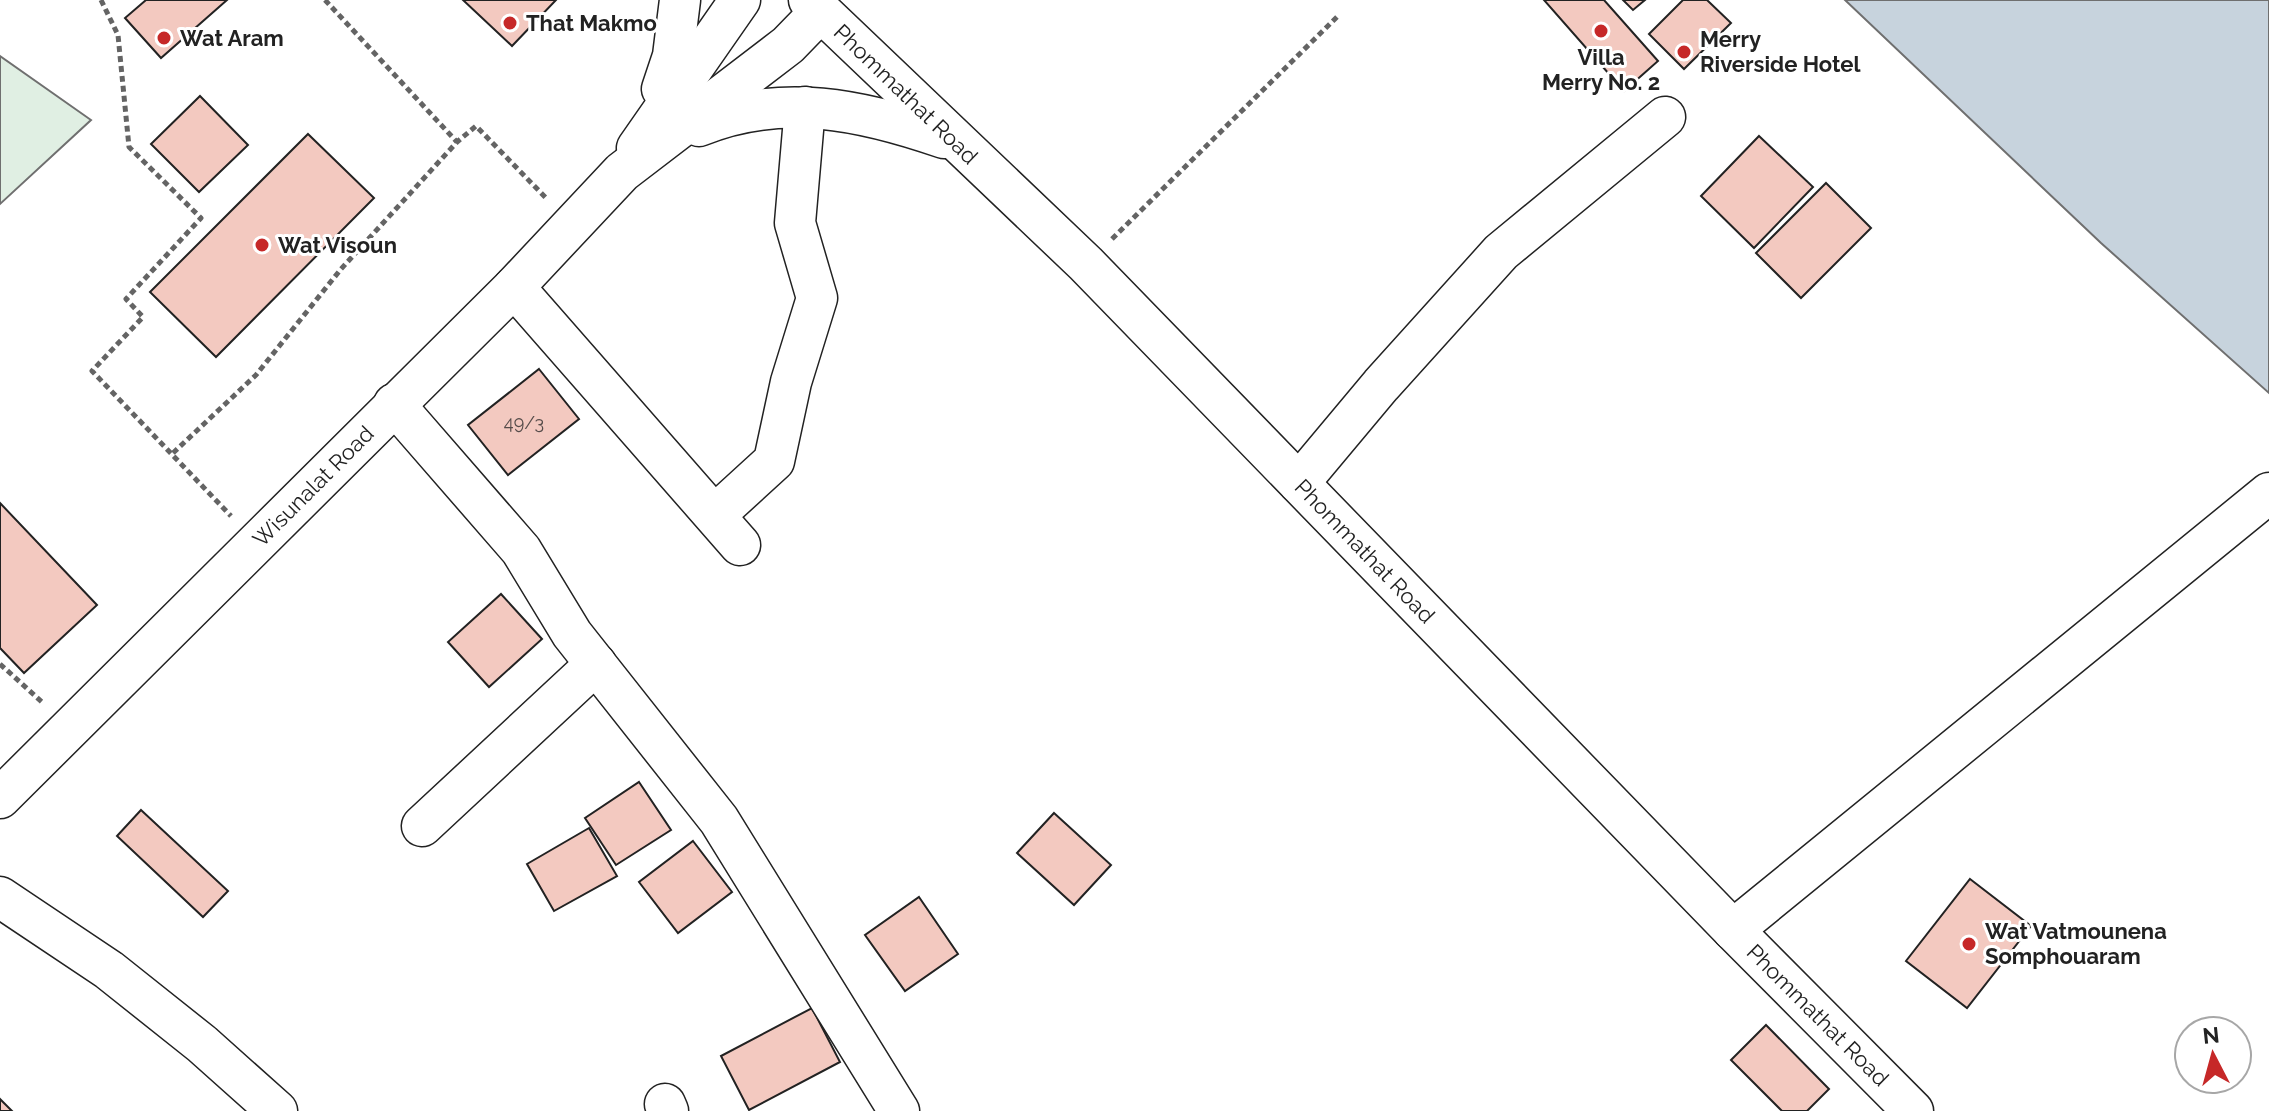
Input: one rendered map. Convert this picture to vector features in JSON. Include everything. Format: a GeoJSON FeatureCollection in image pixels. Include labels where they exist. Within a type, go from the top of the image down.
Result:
{"type":"FeatureCollection","features":[{"type":"Feature","properties":{"kind":"street"},"geometry":{"type":"LineString","coordinates":[[639,153],[673,56],[680,0]]}},
{"type":"Feature","properties":{"kind":"street","name":"Wisunalat Road"},"geometry":{"type":"LineString","coordinates":[[0,798],[514,287],[639,153],[740,0]]}},
{"type":"Feature","properties":{"kind":"street","name":"Wisunalat Road"},"geometry":{"type":"LineString","coordinates":[[639,153],[788,45],[814,6]]}},
{"type":"Feature","properties":{"kind":"street","name":"Phommathat Road"},"geometry":{"type":"LineString","coordinates":[[814,6],[1086,264],[1913,1111]]}},
{"type":"Feature","properties":{"kind":"street"},"geometry":{"type":"LineString","coordinates":[[639,153],[747,109],[805,107],[884,117],[956,142]]}},
{"type":"Feature","properties":{"kind":"street"},"geometry":{"type":"LineString","coordinates":[[716,514],[774,461],[791,382],[817,298],[795,223],[805,107]]}},
{"type":"Feature","properties":{"kind":"street"},"geometry":{"type":"LineString","coordinates":[[1299,483],[1381,385],[1501,252],[1665,117]]}},
{"type":"Feature","properties":{"kind":"street"},"geometry":{"type":"LineString","coordinates":[[514,287],[740,545]]}},
{"type":"Feature","properties":{"kind":"street"},"geometry":{"type":"LineString","coordinates":[[394,404],[521,550],[572,634],[719,820],[899,1111]]}},
{"type":"Feature","properties":{"kind":"street"},"geometry":{"type":"LineString","coordinates":[[1733,930],[2269,493]]}},
{"type":"Feature","properties":{"kind":"street"},"geometry":{"type":"LineString","coordinates":[[422,826],[596,664]]}},
{"type":"Feature","properties":{"kind":"street"},"geometry":{"type":"LineString","coordinates":[[0,897],[109,970],[202,1044],[277,1111]]}},
{"type":"Feature","properties":{"kind":"path"},"geometry":{"type":"LineString","coordinates":[[101,0],[118,35],[129,147],[201,218],[126,299],[143,317],[92,371],[256,543]]}},
{"type":"Feature","properties":{"kind":"path"},"geometry":{"type":"LineString","coordinates":[[325,0],[457,142]]}},
{"type":"Feature","properties":{"kind":"path"},"geometry":{"type":"LineString","coordinates":[[333,8],[340,0]]}},
{"type":"Feature","properties":{"kind":"path"},"geometry":{"type":"LineString","coordinates":[[1086,264],[1339,15]]}},
{"type":"Feature","properties":{"kind":"path"},"geometry":{"type":"LineString","coordinates":[[173,453],[256,375],[341,269],[457,142],[476,126],[572,225]]}},
{"type":"Feature","properties":{"kind":"path"},"geometry":{"type":"LineString","coordinates":[[0,664],[71,727]]}},
{"type":"Feature","properties":{"kind":"green space"},"geometry":{"type":"Polygon","coordinates":[[[0,56],[91,120],[0,204],[0,56]]]}},
{"type":"Feature","properties":{"kind":"shaded area"},"geometry":{"type":"Polygon","coordinates":[[[1845,0],[2269,0],[2269,393],[2101,243],[1845,0]]]}},
{"type":"Feature","properties":{"kind":"building","name":"Wat Aram"},"geometry":{"type":"Polygon","coordinates":[[[146,0],[227,0],[161,58],[125,18],[146,0]]]}},
{"type":"Feature","properties":{"kind":"building","name":"That Makmo"},"geometry":{"type":"Polygon","coordinates":[[[463,0],[556,0],[512,46],[463,0]]]}},
{"type":"Feature","properties":{"kind":"building","name":"Villa Merry No. 2"},"geometry":{"type":"Polygon","coordinates":[[[1544,0],[1604,0],[1658,61],[1624,91],[1544,0]]]}},
{"type":"Feature","properties":{"kind":"building"},"geometry":{"type":"Polygon","coordinates":[[[1623,0],[1645,0],[1633,10],[1623,0]]]}},
{"type":"Feature","properties":{"kind":"building","name":"Merry Riverside Hotel"},"geometry":{"type":"Polygon","coordinates":[[[1683,0],[1707,0],[1731,23],[1684,69],[1649,34],[1683,0]]]}},
{"type":"Feature","properties":{"kind":"building"},"geometry":{"type":"Polygon","coordinates":[[[200,96],[248,145],[199,192],[151,144],[200,96]]]}},
{"type":"Feature","properties":{"kind":"building","name":"Wat Visoun"},"geometry":{"type":"Polygon","coordinates":[[[308,134],[374,198],[216,357],[150,292],[308,134]]]}},
{"type":"Feature","properties":{"kind":"building"},"geometry":{"type":"Polygon","coordinates":[[[1759,136],[1813,187],[1754,248],[1701,196],[1759,136]]]}},
{"type":"Feature","properties":{"kind":"building"},"geometry":{"type":"Polygon","coordinates":[[[1826,183],[1871,228],[1801,298],[1756,253],[1826,183]]]}},
{"type":"Feature","properties":{"kind":"building"},"geometry":{"type":"Polygon","coordinates":[[[539,369],[579,419],[508,475],[468,425],[539,369]]]}},
{"type":"Feature","properties":{"kind":"building"},"geometry":{"type":"Polygon","coordinates":[[[0,503],[97,605],[24,673],[0,648],[0,503]]]}},
{"type":"Feature","properties":{"kind":"building"},"geometry":{"type":"Polygon","coordinates":[[[501,594],[542,639],[489,687],[448,642],[501,594]]]}},
{"type":"Feature","properties":{"kind":"building"},"geometry":{"type":"Polygon","coordinates":[[[639,782],[671,830],[616,865],[585,818],[639,782]]]}},
{"type":"Feature","properties":{"kind":"building"},"geometry":{"type":"Polygon","coordinates":[[[141,810],[228,891],[203,917],[117,836],[141,810]]]}},
{"type":"Feature","properties":{"kind":"building"},"geometry":{"type":"Polygon","coordinates":[[[1054,813],[1111,865],[1074,905],[1017,853],[1054,813]]]}},
{"type":"Feature","properties":{"kind":"building"},"geometry":{"type":"Polygon","coordinates":[[[589,828],[617,876],[554,911],[527,864],[589,828]]]}},
{"type":"Feature","properties":{"kind":"building"},"geometry":{"type":"Polygon","coordinates":[[[693,841],[732,892],[678,933],[639,882],[693,841]]]}},
{"type":"Feature","properties":{"kind":"building","name":"Wat Vatmounena Somphouaram"},"geometry":{"type":"Polygon","coordinates":[[[1970,879],[2031,926],[1967,1008],[1906,961],[1970,879]]]}},
{"type":"Feature","properties":{"kind":"building"},"geometry":{"type":"Polygon","coordinates":[[[919,897],[958,954],[905,991],[865,935],[919,897]]]}},
{"type":"Feature","properties":{"kind":"building"},"geometry":{"type":"Polygon","coordinates":[[[812,1008],[840,1062],[749,1110],[721,1056],[812,1008]]]}},
{"type":"Feature","properties":{"kind":"building"},"geometry":{"type":"Polygon","coordinates":[[[1766,1025],[1829,1089],[1807,1111],[1782,1111],[1731,1060],[1766,1025]]]}},
{"type":"Feature","properties":{"kind":"building"},"geometry":{"type":"Polygon","coordinates":[[[0,1099],[12,1111],[0,1111],[0,1099]]]}},
{"type":"Feature","properties":{"kind":"place","name":"That Makmo"},"geometry":{"type":"Point","coordinates":[510,23]}},
{"type":"Feature","properties":{"kind":"place","name":"Villa Merry No. 2"},"geometry":{"type":"Point","coordinates":[1601,31]}},
{"type":"Feature","properties":{"kind":"place","name":"Wat Aram"},"geometry":{"type":"Point","coordinates":[164,38]}},
{"type":"Feature","properties":{"kind":"place","name":"Merry Riverside Hotel"},"geometry":{"type":"Point","coordinates":[1684,52]}},
{"type":"Feature","properties":{"kind":"place","name":"Wat Visoun"},"geometry":{"type":"Point","coordinates":[262,245]}},
{"type":"Feature","properties":{"kind":"place","name":"Wat Vatmounena Somphouaram"},"geometry":{"type":"Point","coordinates":[1969,944]}}]}
